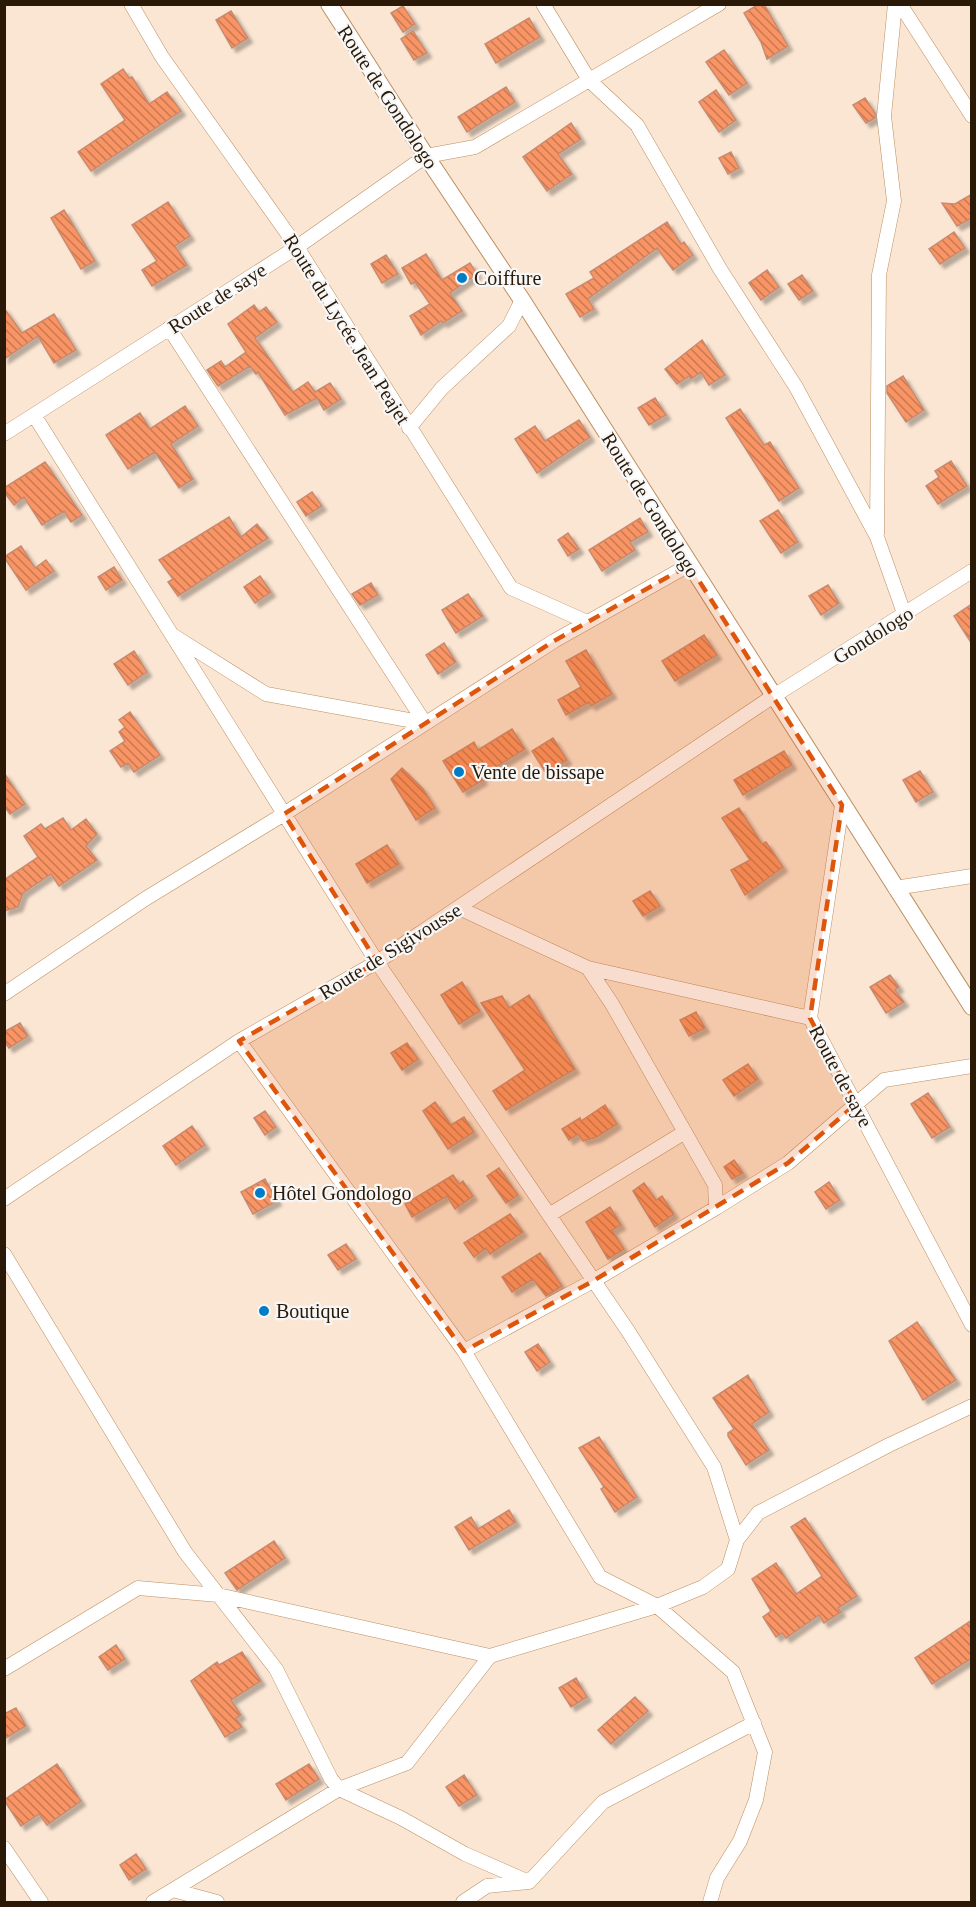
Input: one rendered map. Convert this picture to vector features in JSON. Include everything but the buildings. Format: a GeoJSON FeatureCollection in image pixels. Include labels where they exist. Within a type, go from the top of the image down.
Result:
{"type":"FeatureCollection","features":[{"type":"Feature","properties":{"kind":"street","name":"Route du Lycée Jean Peajet"},"geometry":{"type":"LineString","coordinates":[[131,4],[162,57],[297,246],[511,588],[588,622]]}},
{"type":"Feature","properties":{"kind":"street","name":"Route de Gondologo"},"geometry":{"type":"LineString","coordinates":[[329,4],[522,300],[772,698],[972,1007]]}},
{"type":"Feature","properties":{"kind":"street"},"geometry":{"type":"LineString","coordinates":[[543,4],[589,80],[637,125],[720,269],[796,387],[877,537],[905,616]]}},
{"type":"Feature","properties":{"kind":"street"},"geometry":{"type":"LineString","coordinates":[[426,156],[475,147],[719,4]]}},
{"type":"Feature","properties":{"kind":"street"},"geometry":{"type":"LineString","coordinates":[[877,537],[879,275],[894,201],[884,116],[896,4]]}},
{"type":"Feature","properties":{"kind":"street"},"geometry":{"type":"LineString","coordinates":[[900,4],[972,116]]}},
{"type":"Feature","properties":{"kind":"street","name":"Route de saye"},"geometry":{"type":"LineString","coordinates":[[4,434],[297,246],[426,156]]}},
{"type":"Feature","properties":{"kind":"street"},"geometry":{"type":"LineString","coordinates":[[409,428],[442,388],[509,326],[522,300]]}},
{"type":"Feature","properties":{"kind":"street"},"geometry":{"type":"LineString","coordinates":[[170,328],[425,723]]}},
{"type":"Feature","properties":{"kind":"street"},"geometry":{"type":"LineString","coordinates":[[34,415],[377,962],[549,1215],[714,1467],[737,1540]]}},
{"type":"Feature","properties":{"kind":"street"},"geometry":{"type":"LineString","coordinates":[[4,994],[145,899],[284,814],[425,723],[588,622],[689,565]]}},
{"type":"Feature","properties":{"kind":"street","name":"Gondologo"},"geometry":{"type":"LineString","coordinates":[[772,698],[905,616],[972,571]]}},
{"type":"Feature","properties":{"kind":"street"},"geometry":{"type":"LineString","coordinates":[[171,633],[266,694],[425,723]]}},
{"type":"Feature","properties":{"kind":"street","name":"Route de Sigivousse"},"geometry":{"type":"LineString","coordinates":[[4,1199],[239,1041],[377,962],[772,698]]}},
{"type":"Feature","properties":{"kind":"street","name":"Route de saye"},"geometry":{"type":"LineString","coordinates":[[842,805],[810,1018],[972,1325]]}},
{"type":"Feature","properties":{"kind":"street"},"geometry":{"type":"LineString","coordinates":[[895,888],[972,876]]}},
{"type":"Feature","properties":{"kind":"street"},"geometry":{"type":"LineString","coordinates":[[459,908],[588,968],[810,1018]]}},
{"type":"Feature","properties":{"kind":"street"},"geometry":{"type":"LineString","coordinates":[[588,968],[612,1004],[715,1185],[716,1208]]}},
{"type":"Feature","properties":{"kind":"street"},"geometry":{"type":"LineString","coordinates":[[239,1041],[464,1351],[600,1577],[657,1606],[733,1672],[765,1752],[756,1800],[740,1841],[717,1878],[710,1902]]}},
{"type":"Feature","properties":{"kind":"street"},"geometry":{"type":"LineString","coordinates":[[464,1351],[593,1281],[788,1163],[884,1080],[972,1066]]}},
{"type":"Feature","properties":{"kind":"street"},"geometry":{"type":"LineString","coordinates":[[549,1215],[685,1132]]}},
{"type":"Feature","properties":{"kind":"street"},"geometry":{"type":"LineString","coordinates":[[4,1254],[184,1552],[276,1669],[331,1779],[339,1788],[401,1818],[465,1854],[529,1882]]}},
{"type":"Feature","properties":{"kind":"street"},"geometry":{"type":"LineString","coordinates":[[4,1669],[138,1588],[218,1595],[490,1656],[657,1606],[703,1587],[728,1569],[737,1540],[758,1513],[972,1406]]}},
{"type":"Feature","properties":{"kind":"street"},"geometry":{"type":"LineString","coordinates":[[153,1902],[339,1788],[407,1764],[490,1656]]}},
{"type":"Feature","properties":{"kind":"street"},"geometry":{"type":"LineString","coordinates":[[463,1902],[487,1886],[529,1882],[603,1802],[754,1723]]}},
{"type":"Feature","properties":{"kind":"street"},"geometry":{"type":"LineString","coordinates":[[4,1848],[41,1902]]}},
{"type":"Feature","properties":{"kind":"street"},"geometry":{"type":"LineString","coordinates":[[173,1890],[217,1902]]}},
{"type":"Feature","properties":{"kind":"highlighted area"},"geometry":{"type":"Polygon","coordinates":[[[689,565],[842,805],[810,1018],[856,1104],[788,1163],[593,1281],[464,1351],[239,1041],[377,962],[284,814],[554,641],[689,565]]]}},
{"type":"Feature","properties":{"kind":"place","name":"Coiffure"},"geometry":{"type":"Point","coordinates":[462,278]}},
{"type":"Feature","properties":{"kind":"place","name":"Vente de bissape"},"geometry":{"type":"Point","coordinates":[459,772]}},
{"type":"Feature","properties":{"kind":"place","name":"Hôtel Gondologo"},"geometry":{"type":"Point","coordinates":[260,1193]}},
{"type":"Feature","properties":{"kind":"place","name":"Boutique"},"geometry":{"type":"Point","coordinates":[264,1311]}}]}
